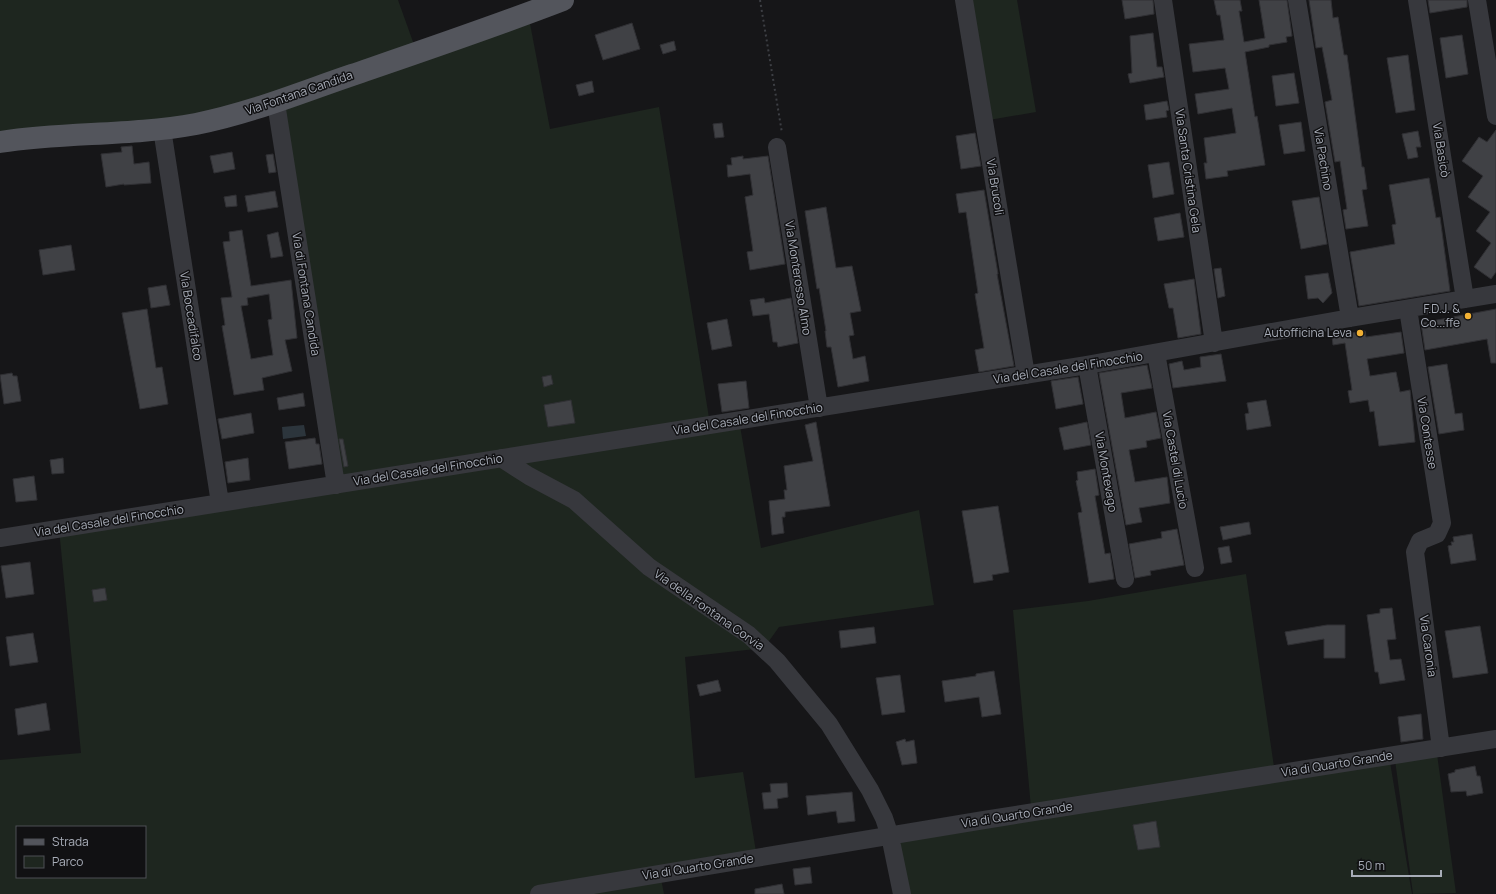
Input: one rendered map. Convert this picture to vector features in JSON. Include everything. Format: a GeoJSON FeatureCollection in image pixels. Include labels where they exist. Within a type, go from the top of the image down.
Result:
{"type":"FeatureCollection","features":[{"type":"Feature","properties":{"kind":"main road","name":"Via Fontana Candida"},"geometry":{"type":"LineString","coordinates":[[0,142],[42,137],[162,129],[222,118],[276,103],[528,7],[562,0]]}},
{"type":"Feature","properties":{"kind":"street","name":"Via Brucoli"},"geometry":{"type":"LineString","coordinates":[[964,0],[1026,375]]}},
{"type":"Feature","properties":{"kind":"street","name":"Via Santa Cristina Gela"},"geometry":{"type":"LineString","coordinates":[[1163,0],[1214,343]]}},
{"type":"Feature","properties":{"kind":"street","name":"Via Pachino"},"geometry":{"type":"LineString","coordinates":[[1297,0],[1350,318]]}},
{"type":"Feature","properties":{"kind":"street","name":"Via Basicò"},"geometry":{"type":"LineString","coordinates":[[1417,0],[1465,299]]}},
{"type":"Feature","properties":{"kind":"street"},"geometry":{"type":"LineString","coordinates":[[1477,0],[1496,116]]}},
{"type":"Feature","properties":{"kind":"street","name":"Via di Fontana Candida"},"geometry":{"type":"LineString","coordinates":[[276,103],[336,485]]}},
{"type":"Feature","properties":{"kind":"street","name":"Via Boccadifalco"},"geometry":{"type":"LineString","coordinates":[[162,129],[220,503]]}},
{"type":"Feature","properties":{"kind":"street","name":"Via Monterosso Almo"},"geometry":{"type":"LineString","coordinates":[[777,147],[819,408]]}},
{"type":"Feature","properties":{"kind":"street","name":"Via del Casale del Finocchio"},"geometry":{"type":"LineString","coordinates":[[0,538],[1026,375],[1496,294]]}},
{"type":"Feature","properties":{"kind":"street","name":"Via Contesse"},"geometry":{"type":"LineString","coordinates":[[1408,309],[1442,523],[1437,534],[1423,539],[1418,544]]}},
{"type":"Feature","properties":{"kind":"street","name":"Via Castel di Lucio"},"geometry":{"type":"LineString","coordinates":[[1156,353],[1195,568]]}},
{"type":"Feature","properties":{"kind":"street","name":"Via Montevago"},"geometry":{"type":"LineString","coordinates":[[1087,365],[1125,579]]}},
{"type":"Feature","properties":{"kind":"street","name":"Via della Fontana Corvia"},"geometry":{"type":"LineString","coordinates":[[501,458],[529,476],[556,489],[578,503],[649,567],[749,636],[778,661],[814,705],[840,741],[876,802],[890,836],[902,894]]}},
{"type":"Feature","properties":{"kind":"street","name":"Via Caronia"},"geometry":{"type":"LineString","coordinates":[[1418,544],[1415,555],[1441,748]]}},
{"type":"Feature","properties":{"kind":"street","name":"Via di Quarto Grande"},"geometry":{"type":"LineString","coordinates":[[539,894],[1496,739]]}},
{"type":"Feature","properties":{"kind":"path"},"geometry":{"type":"LineString","coordinates":[[760,0],[782,132],[777,147]]}},
{"type":"Feature","properties":{"kind":"green space"},"geometry":{"type":"Polygon","coordinates":[[[0,0],[398,0],[417,53],[528,13],[550,129],[659,107],[710,424],[739,420],[761,548],[919,510],[934,605],[779,627],[764,648],[685,657],[695,778],[743,772],[757,858],[660,874],[664,894],[0,894],[0,760],[81,753],[59,529],[335,485],[276,104],[0,142],[0,0]]]}},
{"type":"Feature","properties":{"kind":"green space"},"geometry":{"type":"Polygon","coordinates":[[[970,0],[1017,0],[1036,112],[989,120],[970,0]]]}},
{"type":"Feature","properties":{"kind":"green space"},"geometry":{"type":"Polygon","coordinates":[[[1246,574],[1274,767],[1031,808],[1013,610],[1088,601],[1246,574]]]}},
{"type":"Feature","properties":{"kind":"green space"},"geometry":{"type":"Polygon","coordinates":[[[1437,754],[1456,893],[1413,894],[1395,760],[1437,754]]]}},
{"type":"Feature","properties":{"kind":"green space"},"geometry":{"type":"Polygon","coordinates":[[[1390,762],[1412,894],[908,894],[899,847],[901,841],[1390,762]]]}},
{"type":"Feature","properties":{"kind":"shaded area"},"geometry":{"type":"Polygon","coordinates":[[[304,425],[306,436],[283,439],[282,427],[304,425]]]}},
{"type":"Feature","properties":{"kind":"building"},"geometry":{"type":"Polygon","coordinates":[[[1122,0],[1153,0],[1154,14],[1125,19],[1122,0]]]}},
{"type":"Feature","properties":{"kind":"building"},"geometry":{"type":"Polygon","coordinates":[[[1214,0],[1240,0],[1242,11],[1239,11],[1244,42],[1265,38],[1259,0],[1287,0],[1292,36],[1286,37],[1287,42],[1269,45],[1269,47],[1245,52],[1255,117],[1257,116],[1265,165],[1227,171],[1228,176],[1206,179],[1204,163],[1207,163],[1204,138],[1236,133],[1232,108],[1198,114],[1195,94],[1229,89],[1225,68],[1193,72],[1189,44],[1224,40],[1220,15],[1217,15],[1214,0]]]}},
{"type":"Feature","properties":{"kind":"building"},"geometry":{"type":"Polygon","coordinates":[[[1309,0],[1331,0],[1333,18],[1338,17],[1344,55],[1347,55],[1362,167],[1364,167],[1367,189],[1362,190],[1368,226],[1346,229],[1343,210],[1347,209],[1340,161],[1335,162],[1325,102],[1332,100],[1322,47],[1316,48],[1309,0]]]}},
{"type":"Feature","properties":{"kind":"building"},"geometry":{"type":"Polygon","coordinates":[[[1428,0],[1467,0],[1467,7],[1430,13],[1428,0]]]}},
{"type":"Feature","properties":{"kind":"building"},"geometry":{"type":"Polygon","coordinates":[[[632,23],[640,49],[603,60],[595,35],[632,23]]]}},
{"type":"Feature","properties":{"kind":"building"},"geometry":{"type":"Polygon","coordinates":[[[1153,33],[1157,67],[1162,67],[1164,77],[1130,83],[1128,74],[1132,73],[1130,36],[1153,33]]]}},
{"type":"Feature","properties":{"kind":"building"},"geometry":{"type":"Polygon","coordinates":[[[1462,35],[1468,74],[1446,78],[1440,38],[1462,35]]]}},
{"type":"Feature","properties":{"kind":"building"},"geometry":{"type":"Polygon","coordinates":[[[674,41],[676,50],[663,54],[660,45],[674,41]]]}},
{"type":"Feature","properties":{"kind":"building"},"geometry":{"type":"Polygon","coordinates":[[[1408,55],[1415,110],[1396,113],[1387,58],[1408,55]]]}},
{"type":"Feature","properties":{"kind":"building"},"geometry":{"type":"Polygon","coordinates":[[[1294,73],[1299,103],[1276,106],[1272,76],[1294,73]]]}},
{"type":"Feature","properties":{"kind":"building"},"geometry":{"type":"Polygon","coordinates":[[[592,81],[594,92],[579,96],[576,85],[592,81]]]}},
{"type":"Feature","properties":{"kind":"building"},"geometry":{"type":"Polygon","coordinates":[[[1167,101],[1169,110],[1166,111],[1167,117],[1146,120],[1144,105],[1167,101]]]}},
{"type":"Feature","properties":{"kind":"building"},"geometry":{"type":"Polygon","coordinates":[[[1301,122],[1305,151],[1284,154],[1279,125],[1301,122]]]}},
{"type":"Feature","properties":{"kind":"building"},"geometry":{"type":"Polygon","coordinates":[[[722,123],[724,137],[715,138],[713,124],[722,123]]]}},
{"type":"Feature","properties":{"kind":"building"},"geometry":{"type":"Polygon","coordinates":[[[1496,130],[1496,272],[1491,279],[1474,267],[1491,243],[1476,231],[1490,212],[1468,197],[1483,176],[1462,161],[1479,137],[1487,142],[1496,130]]]}},
{"type":"Feature","properties":{"kind":"building"},"geometry":{"type":"Polygon","coordinates":[[[1418,131],[1421,147],[1416,147],[1418,157],[1408,159],[1402,134],[1418,131]]]}},
{"type":"Feature","properties":{"kind":"building"},"geometry":{"type":"Polygon","coordinates":[[[975,133],[981,166],[961,169],[956,136],[975,133]]]}},
{"type":"Feature","properties":{"kind":"building"},"geometry":{"type":"Polygon","coordinates":[[[132,146],[134,164],[149,162],[151,183],[124,184],[106,187],[101,154],[122,152],[121,147],[132,146]]]}},
{"type":"Feature","properties":{"kind":"building"},"geometry":{"type":"Polygon","coordinates":[[[232,152],[235,169],[214,173],[210,156],[232,152]]]}},
{"type":"Feature","properties":{"kind":"building"},"geometry":{"type":"Polygon","coordinates":[[[273,154],[276,172],[269,173],[266,155],[273,154]]]}},
{"type":"Feature","properties":{"kind":"building"},"geometry":{"type":"Polygon","coordinates":[[[743,156],[743,159],[768,156],[785,264],[750,270],[747,252],[753,251],[745,197],[753,195],[750,174],[728,177],[727,165],[732,165],[731,158],[743,156]]]}},
{"type":"Feature","properties":{"kind":"building"},"geometry":{"type":"Polygon","coordinates":[[[1169,162],[1174,194],[1153,198],[1148,165],[1169,162]]]}},
{"type":"Feature","properties":{"kind":"building"},"geometry":{"type":"Polygon","coordinates":[[[1429,178],[1436,218],[1440,217],[1450,291],[1359,306],[1350,252],[1395,244],[1392,225],[1396,224],[1389,185],[1429,178]]]}},
{"type":"Feature","properties":{"kind":"building"},"geometry":{"type":"Polygon","coordinates":[[[984,190],[997,274],[1014,366],[979,372],[975,350],[984,348],[975,294],[978,293],[966,212],[959,213],[956,194],[984,190]]]}},
{"type":"Feature","properties":{"kind":"building"},"geometry":{"type":"Polygon","coordinates":[[[275,191],[278,207],[248,212],[245,196],[275,191]]]}},
{"type":"Feature","properties":{"kind":"building"},"geometry":{"type":"Polygon","coordinates":[[[236,195],[237,206],[226,207],[224,197],[236,195]]]}},
{"type":"Feature","properties":{"kind":"building"},"geometry":{"type":"Polygon","coordinates":[[[1319,197],[1327,244],[1301,249],[1292,201],[1319,197]]]}},
{"type":"Feature","properties":{"kind":"building"},"geometry":{"type":"Polygon","coordinates":[[[826,207],[836,268],[852,266],[861,311],[850,313],[854,335],[849,336],[853,359],[865,356],[869,381],[838,387],[831,347],[827,347],[826,331],[819,288],[817,289],[805,211],[826,207]]]}},
{"type":"Feature","properties":{"kind":"building"},"geometry":{"type":"Polygon","coordinates":[[[1180,213],[1184,237],[1158,241],[1154,218],[1180,213]]]}},
{"type":"Feature","properties":{"kind":"building"},"geometry":{"type":"Polygon","coordinates":[[[242,230],[251,286],[291,280],[297,338],[285,340],[292,371],[262,378],[264,390],[234,395],[222,326],[225,325],[221,298],[232,297],[223,242],[230,241],[229,232],[242,230]],[[269,294],[247,298],[248,305],[241,306],[251,359],[273,355],[268,320],[272,319],[269,294]]]}},
{"type":"Feature","properties":{"kind":"building"},"geometry":{"type":"Polygon","coordinates":[[[278,232],[283,256],[271,258],[267,235],[278,232]]]}},
{"type":"Feature","properties":{"kind":"building"},"geometry":{"type":"Polygon","coordinates":[[[71,245],[75,270],[43,275],[39,250],[71,245]]]}},
{"type":"Feature","properties":{"kind":"building"},"geometry":{"type":"Polygon","coordinates":[[[1221,268],[1225,296],[1218,298],[1214,269],[1221,268]]]}},
{"type":"Feature","properties":{"kind":"building"},"geometry":{"type":"Polygon","coordinates":[[[1328,273],[1332,293],[1323,303],[1318,298],[1308,299],[1305,276],[1328,273]]]}},
{"type":"Feature","properties":{"kind":"building"},"geometry":{"type":"Polygon","coordinates":[[[1194,279],[1201,334],[1178,338],[1173,308],[1169,308],[1164,284],[1194,279]]]}},
{"type":"Feature","properties":{"kind":"building"},"geometry":{"type":"Polygon","coordinates":[[[166,285],[170,305],[151,308],[148,288],[166,285]]]}},
{"type":"Feature","properties":{"kind":"building"},"geometry":{"type":"Polygon","coordinates":[[[764,298],[765,303],[791,298],[798,343],[778,347],[777,342],[773,342],[769,314],[753,316],[750,300],[764,298]]]}},
{"type":"Feature","properties":{"kind":"building"},"geometry":{"type":"Polygon","coordinates":[[[147,309],[156,368],[162,367],[168,404],[140,409],[122,313],[147,309]]]}},
{"type":"Feature","properties":{"kind":"building"},"geometry":{"type":"Polygon","coordinates":[[[1496,309],[1496,363],[1491,363],[1487,339],[1425,350],[1421,323],[1496,309]]]}},
{"type":"Feature","properties":{"kind":"building"},"geometry":{"type":"Polygon","coordinates":[[[727,319],[732,346],[712,350],[707,323],[727,319]]]}},
{"type":"Feature","properties":{"kind":"building"},"geometry":{"type":"Polygon","coordinates":[[[1365,331],[1366,337],[1401,332],[1404,353],[1367,359],[1370,376],[1396,372],[1400,392],[1410,390],[1415,442],[1379,446],[1374,411],[1370,412],[1368,400],[1350,403],[1348,391],[1352,390],[1345,343],[1333,345],[1332,336],[1365,331]]]}},
{"type":"Feature","properties":{"kind":"building"},"geometry":{"type":"Polygon","coordinates":[[[1221,354],[1226,381],[1173,388],[1169,364],[1182,361],[1184,370],[1201,367],[1200,357],[1221,354]]]}},
{"type":"Feature","properties":{"kind":"building"},"geometry":{"type":"Polygon","coordinates":[[[1447,364],[1455,414],[1462,413],[1464,430],[1439,434],[1428,367],[1447,364]]]}},
{"type":"Feature","properties":{"kind":"building"},"geometry":{"type":"Polygon","coordinates":[[[1147,365],[1152,388],[1121,393],[1125,418],[1156,412],[1161,438],[1146,441],[1147,447],[1129,450],[1135,482],[1167,477],[1170,503],[1139,508],[1142,522],[1126,525],[1099,373],[1147,365]]]}},
{"type":"Feature","properties":{"kind":"building"},"geometry":{"type":"Polygon","coordinates":[[[12,373],[13,376],[17,376],[21,401],[4,404],[0,375],[12,373]]]}},
{"type":"Feature","properties":{"kind":"building"},"geometry":{"type":"Polygon","coordinates":[[[551,375],[553,384],[544,387],[542,377],[551,375]]]}},
{"type":"Feature","properties":{"kind":"building"},"geometry":{"type":"Polygon","coordinates":[[[1078,377],[1083,404],[1056,409],[1051,381],[1078,377]]]}},
{"type":"Feature","properties":{"kind":"building"},"geometry":{"type":"Polygon","coordinates":[[[746,381],[749,408],[722,412],[718,384],[746,381]]]}},
{"type":"Feature","properties":{"kind":"building"},"geometry":{"type":"Polygon","coordinates":[[[303,393],[305,406],[279,410],[277,398],[303,393]]]}},
{"type":"Feature","properties":{"kind":"building"},"geometry":{"type":"Polygon","coordinates":[[[571,400],[575,423],[548,427],[544,405],[571,400]]]}},
{"type":"Feature","properties":{"kind":"building"},"geometry":{"type":"Polygon","coordinates":[[[1266,400],[1271,426],[1247,430],[1245,414],[1249,413],[1247,403],[1266,400]]]}},
{"type":"Feature","properties":{"kind":"building"},"geometry":{"type":"Polygon","coordinates":[[[251,413],[254,433],[222,439],[218,419],[251,413]]]}},
{"type":"Feature","properties":{"kind":"building"},"geometry":{"type":"Polygon","coordinates":[[[816,422],[830,506],[785,512],[785,517],[782,517],[784,533],[772,535],[769,501],[785,499],[784,490],[787,490],[784,466],[813,461],[805,425],[816,422]]]}},
{"type":"Feature","properties":{"kind":"building"},"geometry":{"type":"Polygon","coordinates":[[[1087,422],[1091,445],[1064,450],[1059,428],[1087,422]]]}},
{"type":"Feature","properties":{"kind":"building"},"geometry":{"type":"Polygon","coordinates":[[[315,438],[316,444],[319,444],[322,464],[289,469],[285,442],[315,438]]]}},
{"type":"Feature","properties":{"kind":"building"},"geometry":{"type":"Polygon","coordinates":[[[339,439],[343,439],[348,466],[344,467],[339,439]]]}},
{"type":"Feature","properties":{"kind":"building"},"geometry":{"type":"Polygon","coordinates":[[[63,458],[64,473],[52,474],[50,460],[63,458]]]}},
{"type":"Feature","properties":{"kind":"building"},"geometry":{"type":"Polygon","coordinates":[[[248,458],[250,480],[228,483],[225,462],[248,458]]]}},
{"type":"Feature","properties":{"kind":"building"},"geometry":{"type":"Polygon","coordinates":[[[1095,469],[1099,495],[1095,496],[1105,554],[1110,553],[1114,579],[1089,583],[1078,513],[1082,512],[1076,481],[1078,480],[1077,472],[1095,469]]]}},
{"type":"Feature","properties":{"kind":"building"},"geometry":{"type":"Polygon","coordinates":[[[34,476],[37,500],[16,502],[13,479],[34,476]]]}},
{"type":"Feature","properties":{"kind":"building"},"geometry":{"type":"Polygon","coordinates":[[[998,506],[1009,572],[992,575],[993,580],[974,583],[962,511],[998,506]]]}},
{"type":"Feature","properties":{"kind":"building"},"geometry":{"type":"Polygon","coordinates":[[[1249,522],[1251,534],[1223,540],[1220,527],[1249,522]]]}},
{"type":"Feature","properties":{"kind":"building"},"geometry":{"type":"Polygon","coordinates":[[[1177,529],[1184,565],[1150,571],[1151,575],[1135,578],[1129,544],[1162,538],[1161,532],[1177,529]]]}},
{"type":"Feature","properties":{"kind":"building"},"geometry":{"type":"Polygon","coordinates":[[[1472,534],[1476,560],[1451,564],[1448,546],[1452,545],[1451,542],[1454,542],[1453,537],[1472,534]]]}},
{"type":"Feature","properties":{"kind":"building"},"geometry":{"type":"Polygon","coordinates":[[[1229,546],[1232,562],[1221,564],[1218,548],[1229,546]]]}},
{"type":"Feature","properties":{"kind":"building"},"geometry":{"type":"Polygon","coordinates":[[[30,562],[34,594],[6,598],[1,566],[30,562]]]}},
{"type":"Feature","properties":{"kind":"building"},"geometry":{"type":"Polygon","coordinates":[[[105,588],[107,600],[94,602],[92,590],[105,588]]]}},
{"type":"Feature","properties":{"kind":"building"},"geometry":{"type":"Polygon","coordinates":[[[1392,608],[1396,639],[1387,640],[1390,660],[1401,659],[1405,680],[1380,684],[1378,672],[1375,672],[1367,615],[1380,613],[1380,609],[1392,608]]]}},
{"type":"Feature","properties":{"kind":"building"},"geometry":{"type":"Polygon","coordinates":[[[1327,625],[1345,625],[1345,658],[1324,658],[1324,639],[1288,645],[1285,632],[1327,625]]]}},
{"type":"Feature","properties":{"kind":"building"},"geometry":{"type":"Polygon","coordinates":[[[1480,626],[1488,673],[1453,678],[1445,631],[1480,626]]]}},
{"type":"Feature","properties":{"kind":"building"},"geometry":{"type":"Polygon","coordinates":[[[874,627],[876,643],[841,648],[839,631],[874,627]]]}},
{"type":"Feature","properties":{"kind":"building"},"geometry":{"type":"Polygon","coordinates":[[[33,633],[38,662],[10,666],[6,637],[33,633]]]}},
{"type":"Feature","properties":{"kind":"building"},"geometry":{"type":"Polygon","coordinates":[[[994,671],[1001,714],[982,717],[979,697],[945,702],[942,681],[976,676],[976,674],[994,671]]]}},
{"type":"Feature","properties":{"kind":"building"},"geometry":{"type":"Polygon","coordinates":[[[900,675],[905,712],[882,715],[876,678],[900,675]]]}},
{"type":"Feature","properties":{"kind":"building"},"geometry":{"type":"Polygon","coordinates":[[[718,680],[721,691],[700,696],[697,685],[718,680]]]}},
{"type":"Feature","properties":{"kind":"building"},"geometry":{"type":"Polygon","coordinates":[[[46,703],[50,730],[18,735],[15,709],[46,703]]]}},
{"type":"Feature","properties":{"kind":"building"},"geometry":{"type":"Polygon","coordinates":[[[1421,714],[1423,739],[1401,742],[1398,717],[1421,714]]]}},
{"type":"Feature","properties":{"kind":"building"},"geometry":{"type":"Polygon","coordinates":[[[905,739],[906,742],[914,740],[917,763],[902,765],[896,742],[905,739]]]}},
{"type":"Feature","properties":{"kind":"building"},"geometry":{"type":"Polygon","coordinates":[[[1475,766],[1477,776],[1480,776],[1483,793],[1467,796],[1466,791],[1451,792],[1448,774],[1455,772],[1455,770],[1475,766]]]}},
{"type":"Feature","properties":{"kind":"building"},"geometry":{"type":"Polygon","coordinates":[[[787,783],[788,797],[777,799],[778,808],[764,809],[762,793],[771,792],[770,784],[787,783]]]}},
{"type":"Feature","properties":{"kind":"building"},"geometry":{"type":"Polygon","coordinates":[[[852,792],[855,821],[838,823],[836,811],[808,815],[806,796],[852,792]]]}},
{"type":"Feature","properties":{"kind":"building"},"geometry":{"type":"Polygon","coordinates":[[[1156,821],[1160,847],[1138,850],[1133,825],[1156,821]]]}},
{"type":"Feature","properties":{"kind":"building"},"geometry":{"type":"Polygon","coordinates":[[[810,867],[812,883],[795,885],[793,869],[810,867]]]}},
{"type":"Feature","properties":{"kind":"building"},"geometry":{"type":"Polygon","coordinates":[[[782,884],[784,894],[755,894],[755,889],[782,884]]]}},
{"type":"Feature","properties":{"kind":"place","name":"F.D.J. & Co...ffe"},"geometry":{"type":"Point","coordinates":[1468,316]}},
{"type":"Feature","properties":{"kind":"place","name":"Autofficina Leva"},"geometry":{"type":"Point","coordinates":[1360,333]}}]}
